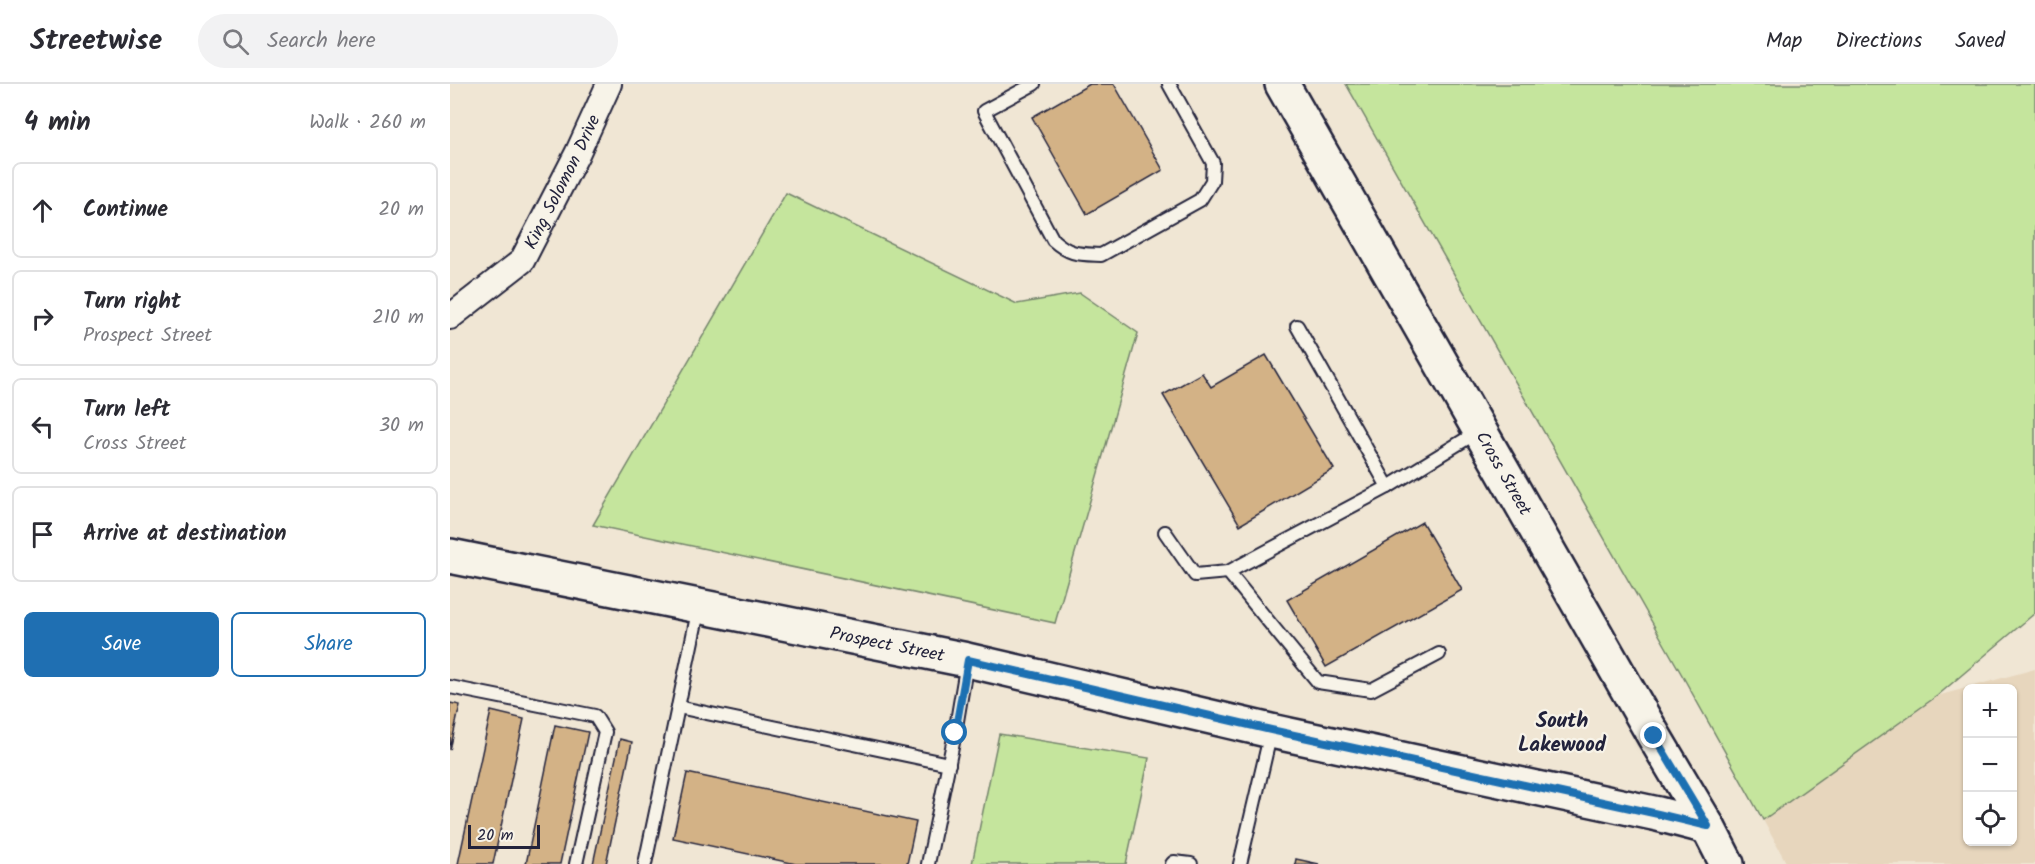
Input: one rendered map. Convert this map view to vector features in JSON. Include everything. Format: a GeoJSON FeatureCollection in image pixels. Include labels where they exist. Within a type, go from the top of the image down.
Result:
{"type":"FeatureCollection","features":[{"type":"Feature","properties":{"kind":"street","name":"King Solomon Drive"},"geometry":{"type":"LineString","coordinates":[[450,317],[522,261],[577,154],[609,84]]}},
{"type":"Feature","properties":{"kind":"street","name":"Cross Street"},"geometry":{"type":"LineString","coordinates":[[1282,84],[1654,736],[1708,826],[1727,864]]}},
{"type":"Feature","properties":{"kind":"street","name":"Prospect Street"},"geometry":{"type":"LineString","coordinates":[[450,556],[968,660],[1271,730],[1708,826]]}},
{"type":"Feature","properties":{"kind":"lane"},"geometry":{"type":"LineString","coordinates":[[1034,84],[984,111],[1053,240],[1065,250],[1101,255],[1200,200],[1212,181],[1213,163],[1169,84]]}},
{"type":"Feature","properties":{"kind":"lane"},"geometry":{"type":"LineString","coordinates":[[1298,326],[1388,488]]}},
{"type":"Feature","properties":{"kind":"lane"},"geometry":{"type":"LineString","coordinates":[[1165,532],[1195,575],[1228,572],[1388,488],[1480,431]]}},
{"type":"Feature","properties":{"kind":"lane"},"geometry":{"type":"LineString","coordinates":[[1228,572],[1318,682],[1371,690],[1439,654]]}},
{"type":"Feature","properties":{"kind":"lane"},"geometry":{"type":"LineString","coordinates":[[645,864],[699,606]]}},
{"type":"Feature","properties":{"kind":"lane"},"geometry":{"type":"LineString","coordinates":[[928,864],[968,660]]}},
{"type":"Feature","properties":{"kind":"lane"},"geometry":{"type":"LineString","coordinates":[[450,687],[595,716],[605,732],[576,864]]}},
{"type":"Feature","properties":{"kind":"lane"},"geometry":{"type":"LineString","coordinates":[[678,707],[949,764]]}},
{"type":"Feature","properties":{"kind":"lane"},"geometry":{"type":"LineString","coordinates":[[1240,864],[1271,730]]}},
{"type":"Feature","properties":{"kind":"lane"},"geometry":{"type":"LineString","coordinates":[[1172,864],[1174,862],[1191,864]]}},
{"type":"Feature","properties":{"kind":"shaded area"},"geometry":{"type":"Polygon","coordinates":[[[2035,669],[2035,864],[1787,864],[1763,820],[1937,696],[1963,689],[1963,846],[2017,846],[2017,684],[1981,684],[2035,669]]]}},
{"type":"Feature","properties":{"kind":"green space"},"geometry":{"type":"Polygon","coordinates":[[[1346,84],[2035,84],[2035,613],[1937,696],[1763,820],[1346,84]]]}},
{"type":"Feature","properties":{"kind":"green space"},"geometry":{"type":"Polygon","coordinates":[[[786,193],[1017,304],[1080,293],[1138,333],[1055,623],[593,525],[786,193]]]}},
{"type":"Feature","properties":{"kind":"green space"},"geometry":{"type":"Polygon","coordinates":[[[999,734],[1149,758],[1126,864],[972,864],[999,734]]]}},
{"type":"Feature","properties":{"kind":"building"},"geometry":{"type":"Polygon","coordinates":[[[1090,84],[1114,84],[1163,170],[1087,214],[1032,117],[1090,84]]]}},
{"type":"Feature","properties":{"kind":"building"},"geometry":{"type":"Polygon","coordinates":[[[1266,355],[1334,469],[1240,525],[1163,395],[1202,373],[1211,387],[1266,355]]]}},
{"type":"Feature","properties":{"kind":"building"},"geometry":{"type":"Polygon","coordinates":[[[1422,522],[1462,590],[1326,667],[1287,600],[1422,522]]]}},
{"type":"Feature","properties":{"kind":"building"},"geometry":{"type":"Polygon","coordinates":[[[450,703],[460,705],[450,750],[450,703]]]}},
{"type":"Feature","properties":{"kind":"building"},"geometry":{"type":"Polygon","coordinates":[[[491,711],[524,719],[493,864],[458,864],[491,711]]]}},
{"type":"Feature","properties":{"kind":"building"},"geometry":{"type":"Polygon","coordinates":[[[555,725],[588,732],[560,864],[526,864],[555,725]]]}},
{"type":"Feature","properties":{"kind":"building"},"geometry":{"type":"Polygon","coordinates":[[[620,739],[632,742],[606,864],[593,864],[620,739]]]}},
{"type":"Feature","properties":{"kind":"building"},"geometry":{"type":"Polygon","coordinates":[[[687,773],[916,822],[907,864],[796,864],[673,838],[687,773]]]}},
{"type":"Feature","properties":{"kind":"building"},"geometry":{"type":"Polygon","coordinates":[[[1296,859],[1319,864],[1295,864],[1296,859]]]}},
{"type":"Feature","properties":{"kind":"district","name":"South Lakewood"},"geometry":{"type":"Point","coordinates":[1562,732]}},
{"type":"Feature","properties":{"kind":"route"},"geometry":{"type":"LineString","coordinates":[[955,733],[968,660],[1271,730],[1708,826],[1654,736]]}}]}
